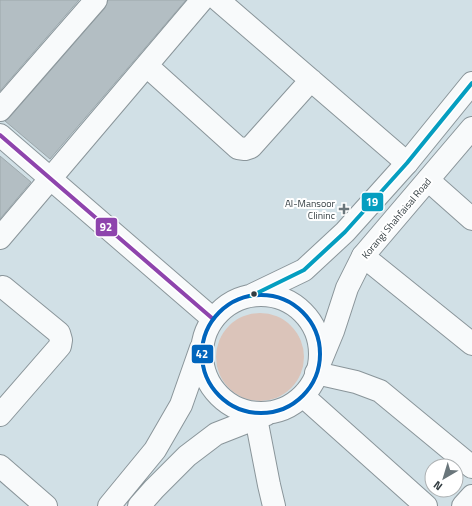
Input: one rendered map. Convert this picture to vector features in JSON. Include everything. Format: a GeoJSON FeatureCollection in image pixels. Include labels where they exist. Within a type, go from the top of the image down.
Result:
{"type":"FeatureCollection","features":[{"type":"Feature","properties":{"kind":"street"},"geometry":{"type":"LineString","coordinates":[[0,110],[96,0]]}},
{"type":"Feature","properties":{"kind":"street"},"geometry":{"type":"LineString","coordinates":[[0,238],[202,0]]}},
{"type":"Feature","properties":{"kind":"street"},"geometry":{"type":"LineString","coordinates":[[218,0],[406,162]]}},
{"type":"Feature","properties":{"kind":"street"},"geometry":{"type":"LineString","coordinates":[[147,66],[238,148],[245,149],[251,147],[311,80]]}},
{"type":"Feature","properties":{"kind":"street"},"geometry":{"type":"LineString","coordinates":[[109,506],[155,450],[181,405],[204,339],[213,319],[224,308],[237,300],[251,296],[304,270],[345,232],[472,83]]}},
{"type":"Feature","properties":{"kind":"street","name":"Korangi Shahfaisal Road"},"geometry":{"type":"LineString","coordinates":[[318,368],[333,331],[347,288],[363,256],[472,128]]}},
{"type":"Feature","properties":{"kind":"street"},"geometry":{"type":"LineString","coordinates":[[0,134],[213,319]]}},
{"type":"Feature","properties":{"kind":"street"},"geometry":{"type":"LineString","coordinates":[[428,180],[472,219]]}},
{"type":"Feature","properties":{"kind":"street"},"geometry":{"type":"LineString","coordinates":[[363,256],[472,344]]}},
{"type":"Feature","properties":{"kind":"street"},"geometry":{"type":"LineString","coordinates":[[0,415],[60,346],[61,340],[59,334],[3,287]]}},
{"type":"Feature","properties":{"kind":"street"},"geometry":{"type":"LineString","coordinates":[[139,506],[187,456],[216,434],[288,406],[302,396],[313,382],[318,368],[319,345],[314,327],[303,312],[288,302],[270,296],[251,296]]}},
{"type":"Feature","properties":{"kind":"street"},"geometry":{"type":"LineString","coordinates":[[204,339],[202,359],[207,378],[218,394],[234,406],[264,415]]}},
{"type":"Feature","properties":{"kind":"street"},"geometry":{"type":"LineString","coordinates":[[318,368],[380,390],[472,467]]}},
{"type":"Feature","properties":{"kind":"street"},"geometry":{"type":"LineString","coordinates":[[302,396],[426,506]]}},
{"type":"Feature","properties":{"kind":"street"},"geometry":{"type":"LineString","coordinates":[[264,415],[269,485],[274,506]]}},
{"type":"Feature","properties":{"kind":"street"},"geometry":{"type":"LineString","coordinates":[[0,466],[46,506]]}},
{"type":"Feature","properties":{"kind":"street"},"geometry":{"type":"LineString","coordinates":[[463,506],[472,496]]}},
{"type":"Feature","properties":{"kind":"shaded area"},"geometry":{"type":"Polygon","coordinates":[[[260,313],[277,316],[285,320],[297,332],[301,340],[304,357],[301,374],[297,382],[285,394],[277,398],[260,401],[243,398],[235,394],[223,382],[219,374],[216,357],[219,340],[223,332],[235,320],[243,316],[260,313]]]}},
{"type":"Feature","properties":{"kind":"building"},"geometry":{"type":"Polygon","coordinates":[[[0,0],[79,0],[0,91],[0,0]]]}},
{"type":"Feature","properties":{"kind":"building"},"geometry":{"type":"Polygon","coordinates":[[[108,0],[186,0],[50,159],[5,121],[105,8],[108,0]]]}},
{"type":"Feature","properties":{"kind":"building"},"geometry":{"type":"Polygon","coordinates":[[[0,156],[31,182],[0,219],[0,156]]]}},
{"type":"Feature","properties":{"kind":"transit line","name":"19"},"geometry":{"type":"LineString","coordinates":[[251,296],[304,270],[345,232],[407,163],[472,83]]}},
{"type":"Feature","properties":{"kind":"transit line","name":"92"},"geometry":{"type":"LineString","coordinates":[[0,135],[213,319]]}},
{"type":"Feature","properties":{"kind":"transit line","name":"42"},"geometry":{"type":"LineString","coordinates":[[261,295],[283,300],[294,305],[310,321],[315,332],[320,354],[315,376],[310,387],[294,403],[283,408],[261,413],[239,408],[228,403],[212,387],[207,376],[202,354],[207,332],[212,321],[228,305],[239,300],[261,295]]}},
{"type":"Feature","properties":{"kind":"place","name":"Al-Mansoor Clininc"},"geometry":{"type":"Point","coordinates":[344,209]}}]}
